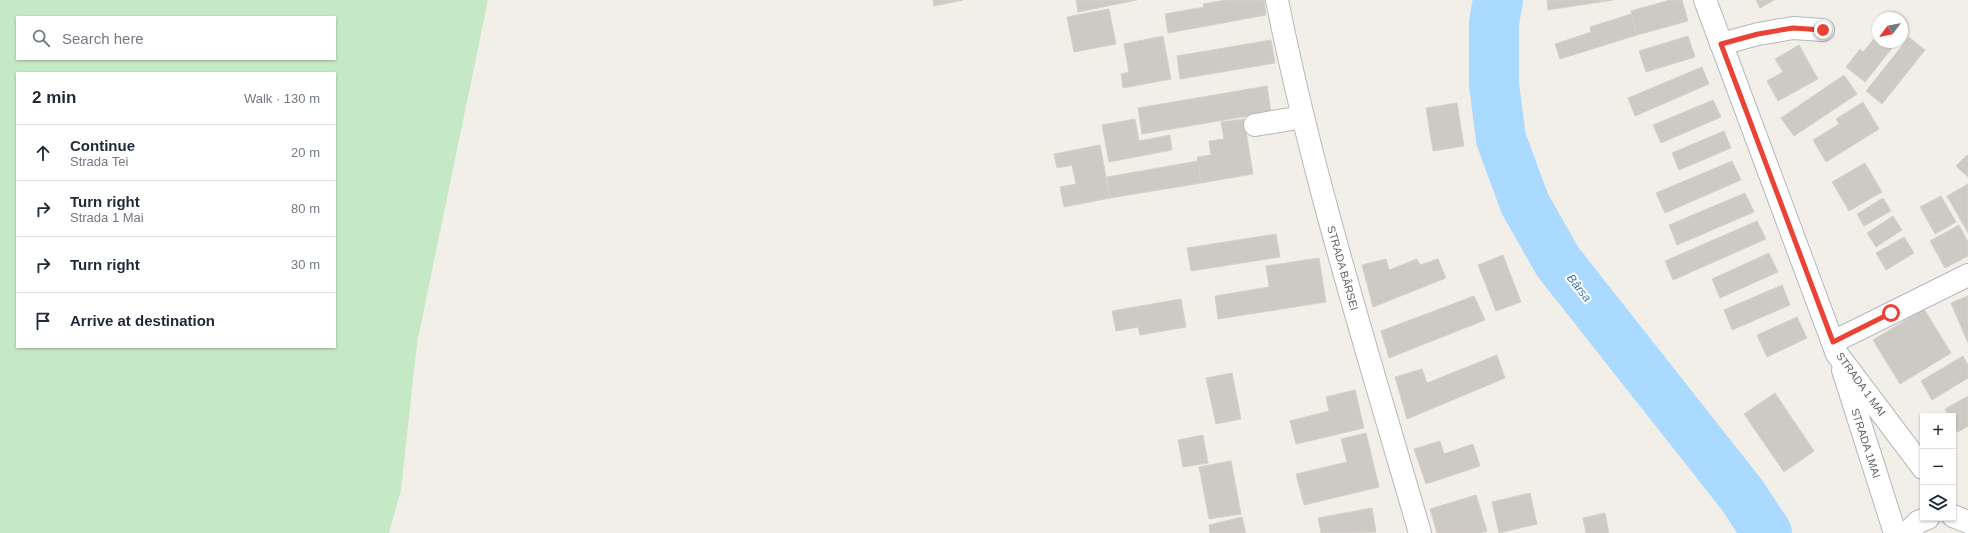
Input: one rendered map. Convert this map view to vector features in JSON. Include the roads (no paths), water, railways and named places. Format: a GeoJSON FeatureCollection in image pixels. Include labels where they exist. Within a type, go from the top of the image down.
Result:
{"type":"FeatureCollection","features":[{"type":"Feature","properties":{"kind":"street","name":"STRADA BÂRSEI"},"geometry":{"type":"LineString","coordinates":[[1277,0],[1303,117],[1330,221],[1420,533]]}},
{"type":"Feature","properties":{"kind":"street","name":"STRADA 1 MAI"},"geometry":{"type":"LineString","coordinates":[[1704,0],[1835,348],[1920,464]]}},
{"type":"Feature","properties":{"kind":"street"},"geometry":{"type":"LineString","coordinates":[[1721,44],[1758,34],[1793,28],[1823,30]]}},
{"type":"Feature","properties":{"kind":"street"},"geometry":{"type":"LineString","coordinates":[[1255,125],[1303,117]]}},
{"type":"Feature","properties":{"kind":"street"},"geometry":{"type":"LineString","coordinates":[[1835,348],[1968,276]]}},
{"type":"Feature","properties":{"kind":"street","name":"STRADA 1MAI"},"geometry":{"type":"LineString","coordinates":[[1835,348],[1896,533]]}},
{"type":"Feature","properties":{"kind":"street"},"geometry":{"type":"LineString","coordinates":[[1907,533],[1920,521]]}},
{"type":"Feature","properties":{"kind":"waterway","name":"Bârsa"},"geometry":{"type":"LineString","coordinates":[[1498,0],[1494,23],[1494,84],[1501,139],[1525,204],[1558,262],[1742,495],[1767,533]]}}]}
